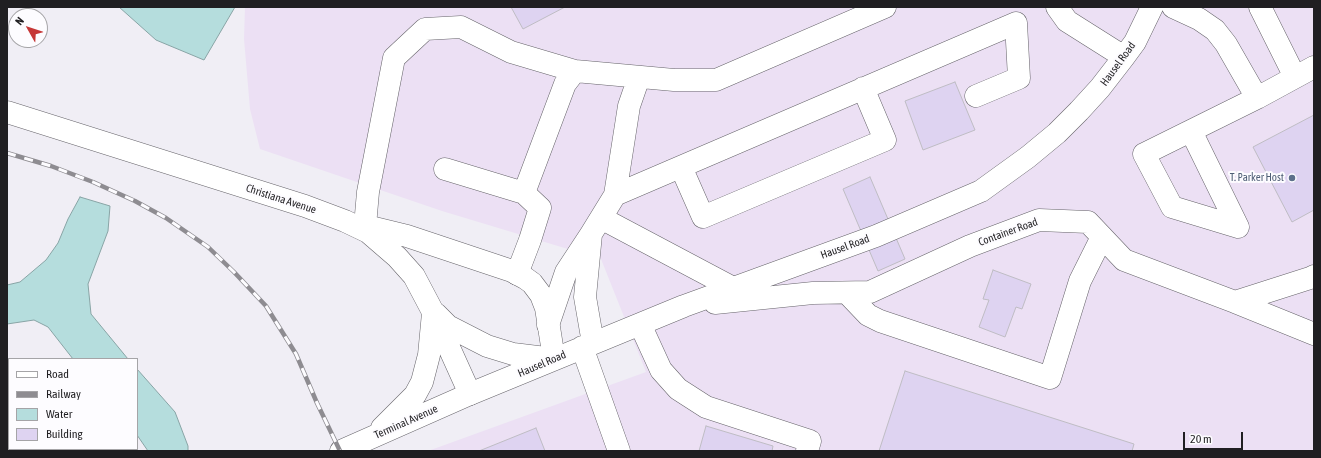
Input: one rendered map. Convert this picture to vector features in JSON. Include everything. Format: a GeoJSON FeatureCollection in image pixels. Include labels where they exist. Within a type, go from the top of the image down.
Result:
{"type":"FeatureCollection","features":[{"type":"Feature","properties":{"kind":"street"},"geometry":{"type":"LineString","coordinates":[[434,312],[448,326],[487,346],[513,354],[554,359],[546,308],[541,295],[532,283],[525,278],[407,236],[355,224],[368,192],[394,58],[425,28],[461,27],[511,52],[575,70],[674,80],[716,80],[886,7]]}},
{"type":"Feature","properties":{"kind":"street"},"geometry":{"type":"LineString","coordinates":[[1057,7],[1067,21],[1124,57]]}},
{"type":"Feature","properties":{"kind":"street","name":"Hausel Road"},"geometry":{"type":"LineString","coordinates":[[470,394],[684,306],[876,236],[981,191],[1028,157],[1057,133],[1100,88],[1135,42],[1152,7]]}},
{"type":"Feature","properties":{"kind":"street"},"geometry":{"type":"LineString","coordinates":[[1173,7],[1199,19],[1215,30],[1226,44],[1257,98]]}},
{"type":"Feature","properties":{"kind":"street"},"geometry":{"type":"LineString","coordinates":[[1260,7],[1295,77]]}},
{"type":"Feature","properties":{"kind":"street"},"geometry":{"type":"LineString","coordinates":[[615,195],[1016,23],[1019,78],[976,96]]}},
{"type":"Feature","properties":{"kind":"street"},"geometry":{"type":"LineString","coordinates":[[1192,131],[1238,227],[1172,207],[1144,154],[1257,98],[1314,66]]}},
{"type":"Feature","properties":{"kind":"street"},"geometry":{"type":"LineString","coordinates":[[524,193],[565,84],[575,70]]}},
{"type":"Feature","properties":{"kind":"street"},"geometry":{"type":"LineString","coordinates":[[548,325],[566,272],[615,195],[629,106],[639,77]]}},
{"type":"Feature","properties":{"kind":"street"},"geometry":{"type":"LineString","coordinates":[[681,167],[703,217],[885,140],[862,88]]}},
{"type":"Feature","properties":{"kind":"street","name":"Christiana Avenue"},"geometry":{"type":"LineString","coordinates":[[7,112],[305,206],[355,224],[368,232],[398,257],[414,276],[434,312],[470,394]]}},
{"type":"Feature","properties":{"kind":"street"},"geometry":{"type":"LineString","coordinates":[[445,168],[524,193],[540,208],[517,274]]}},
{"type":"Feature","properties":{"kind":"street","name":"Container Road"},"geometry":{"type":"LineString","coordinates":[[684,306],[813,293],[870,292],[970,246],[1039,220],[1088,222],[1124,260],[1314,334]]}},
{"type":"Feature","properties":{"kind":"street"},"geometry":{"type":"LineString","coordinates":[[596,226],[732,288]]}},
{"type":"Feature","properties":{"kind":"street"},"geometry":{"type":"LineString","coordinates":[[596,226],[584,297],[587,345],[619,451]]}},
{"type":"Feature","properties":{"kind":"street"},"geometry":{"type":"LineString","coordinates":[[847,293],[868,315],[880,321],[1050,378],[1080,281],[1102,237]]}},
{"type":"Feature","properties":{"kind":"street"},"geometry":{"type":"LineString","coordinates":[[1235,302],[1314,276]]}},
{"type":"Feature","properties":{"kind":"street"},"geometry":{"type":"LineString","coordinates":[[375,436],[415,394],[422,382],[429,355],[434,312]]}},
{"type":"Feature","properties":{"kind":"street"},"geometry":{"type":"LineString","coordinates":[[640,324],[661,370],[678,389],[706,407],[810,441],[808,451]]}},
{"type":"Feature","properties":{"kind":"street","name":"Terminal Avenue"},"geometry":{"type":"LineString","coordinates":[[341,451],[470,394]]}},
{"type":"Feature","properties":{"kind":"shaded area"},"geometry":{"type":"Polygon","coordinates":[[[245,7],[1314,7],[1314,451],[428,451],[646,372],[601,259],[442,211],[260,149],[250,109],[244,39],[245,7]]]}},
{"type":"Feature","properties":{"kind":"water"},"geometry":{"type":"Polygon","coordinates":[[[119,7],[235,7],[204,60],[156,40],[119,7]]]}},
{"type":"Feature","properties":{"kind":"water"},"geometry":{"type":"Polygon","coordinates":[[[80,197],[110,206],[108,231],[88,284],[91,314],[127,358],[72,358],[48,327],[34,320],[7,324],[7,285],[20,282],[46,260],[58,243],[68,219],[80,197]]]}},
{"type":"Feature","properties":{"kind":"water"},"geometry":{"type":"Polygon","coordinates":[[[138,370],[175,412],[188,446],[188,451],[148,451],[138,436],[138,370]]]}},
{"type":"Feature","properties":{"kind":"building"},"geometry":{"type":"Polygon","coordinates":[[[511,7],[565,7],[523,29],[511,7]]]}},
{"type":"Feature","properties":{"kind":"building"},"geometry":{"type":"Polygon","coordinates":[[[955,82],[975,130],[923,150],[905,101],[955,82]]]}},
{"type":"Feature","properties":{"kind":"building","name":"T. Parker Host"},"geometry":{"type":"Polygon","coordinates":[[[1314,115],[1314,210],[1292,222],[1253,147],[1314,115]]]}},
{"type":"Feature","properties":{"kind":"building"},"geometry":{"type":"Polygon","coordinates":[[[870,177],[905,259],[878,271],[843,189],[870,177]]]}},
{"type":"Feature","properties":{"kind":"building"},"geometry":{"type":"Polygon","coordinates":[[[993,270],[1031,284],[1022,309],[1016,307],[1005,337],[979,327],[989,300],[983,299],[993,270]]]}},
{"type":"Feature","properties":{"kind":"building"},"geometry":{"type":"Polygon","coordinates":[[[905,371],[1134,444],[1132,451],[879,451],[905,371]]]}},
{"type":"Feature","properties":{"kind":"building"},"geometry":{"type":"Polygon","coordinates":[[[706,426],[773,446],[772,451],[699,451],[706,426]]]}},
{"type":"Feature","properties":{"kind":"building"},"geometry":{"type":"Polygon","coordinates":[[[536,428],[545,451],[479,451],[536,428]]]}},
{"type":"Feature","properties":{"kind":"railway"},"geometry":{"type":"LineString","coordinates":[[7,153],[51,166],[93,182],[135,201],[166,218],[208,247],[266,306],[296,354],[340,451]]}},
{"type":"Feature","properties":{"kind":"place","name":"T. Parker Host"},"geometry":{"type":"Point","coordinates":[1292,178]}}]}
